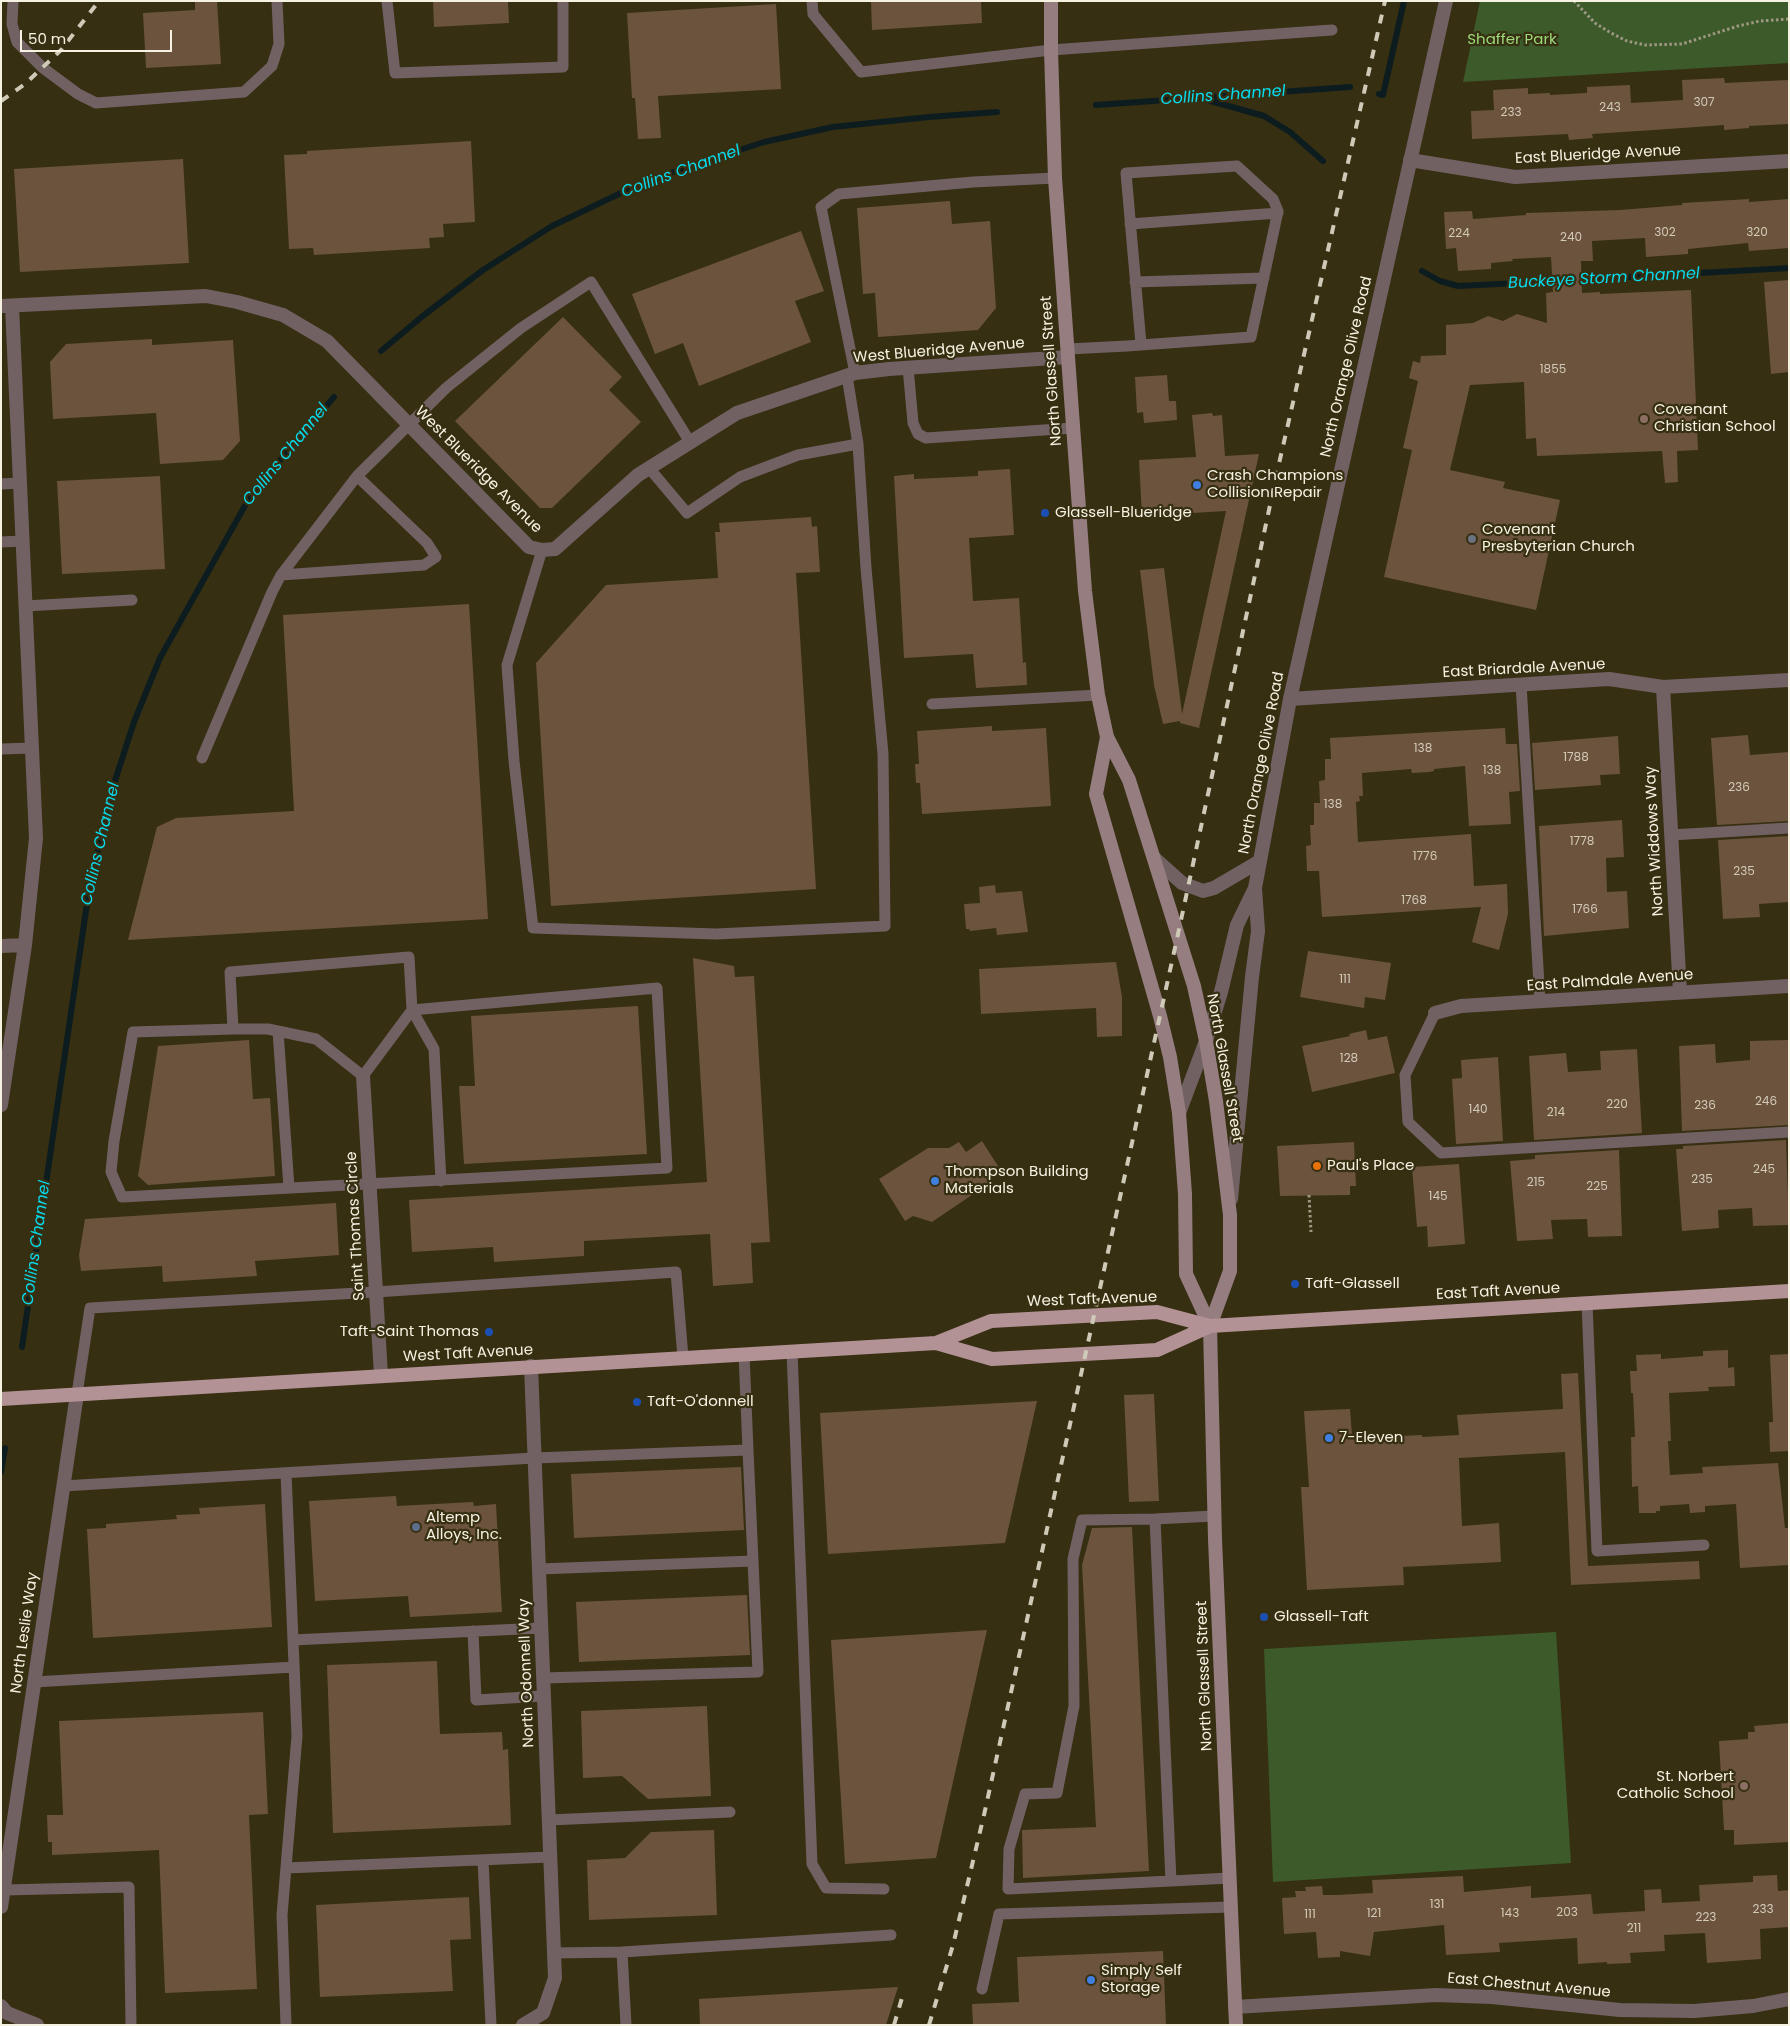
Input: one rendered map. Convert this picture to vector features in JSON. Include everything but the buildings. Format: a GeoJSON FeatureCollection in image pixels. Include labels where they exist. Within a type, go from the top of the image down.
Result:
{"type":"FeatureCollection","features":[{"type":"Feature","properties":{"kind":"main road","name":"North Glassell Street"},"geometry":{"type":"LineString","coordinates":[[1052,1],[1050,50],[1055,178],[1084,591],[1098,695],[1107,737],[1129,780],[1194,986],[1216,1101],[1230,1215],[1230,1271],[1210,1326],[1214,1516],[1236,2025]]}},
{"type":"Feature","properties":{"kind":"main road","name":"North Glassell Street"},"geometry":{"type":"LineString","coordinates":[[1107,737],[1096,794],[1170,1057],[1179,1114],[1186,1194],[1186,1274],[1210,1326]]}},
{"type":"Feature","properties":{"kind":"main road","name":"East Taft Avenue"},"geometry":{"type":"LineString","coordinates":[[1210,1326],[1789,1291]]}},
{"type":"Feature","properties":{"kind":"main road","name":"West Taft Avenue"},"geometry":{"type":"LineString","coordinates":[[936,1344],[991,1321],[1157,1312],[1210,1326]]}},
{"type":"Feature","properties":{"kind":"main road","name":"West Taft Avenue"},"geometry":{"type":"LineString","coordinates":[[1,1398],[936,1344],[992,1359],[1157,1350],[1210,1326]]}},
{"type":"Feature","properties":{"kind":"street","name":"North Orange Olive Road"},"geometry":{"type":"LineString","coordinates":[[1230,1215],[1251,986],[1258,931],[1255,888],[1290,699],[1446,1]]}},
{"type":"Feature","properties":{"kind":"street","name":"East Blueridge Avenue"},"geometry":{"type":"LineString","coordinates":[[1410,160],[1515,176],[1789,161]]}},
{"type":"Feature","properties":{"kind":"street","name":"West Blueridge Avenue"},"geometry":{"type":"LineString","coordinates":[[7,306],[206,296],[237,302],[283,315],[327,341],[529,547],[542,550],[555,549],[638,475],[737,413],[851,374],[1068,353]]}},
{"type":"Feature","properties":{"kind":"street"},"geometry":{"type":"LineString","coordinates":[[1,1106],[25,944],[36,838],[20,483],[7,306]]}},
{"type":"Feature","properties":{"kind":"street","name":"East Briardale Avenue"},"geometry":{"type":"LineString","coordinates":[[1290,699],[1609,679],[1663,687],[1789,680]]}},
{"type":"Feature","properties":{"kind":"street","name":"North Widdows Way"},"geometry":{"type":"LineString","coordinates":[[1663,687],[1680,992]]}},
{"type":"Feature","properties":{"kind":"street"},"geometry":{"type":"LineString","coordinates":[[1154,858],[1182,883],[1203,891],[1214,888],[1260,861]]}},
{"type":"Feature","properties":{"kind":"street","name":"North Orange Olive Road"},"geometry":{"type":"LineString","coordinates":[[1179,1114],[1206,1042],[1221,992],[1236,925],[1255,888]]}},
{"type":"Feature","properties":{"kind":"street"},"geometry":{"type":"LineString","coordinates":[[1,946],[25,944]]}},
{"type":"Feature","properties":{"kind":"street","name":"East Palmdale Avenue"},"geometry":{"type":"LineString","coordinates":[[1435,1013],[1461,1006],[1789,986]]}},
{"type":"Feature","properties":{"kind":"street","name":"Saint Thomas Circle"},"geometry":{"type":"LineString","coordinates":[[363,1076],[381,1375]]}},
{"type":"Feature","properties":{"kind":"street","name":"North Odonnell Way"},"geometry":{"type":"LineString","coordinates":[[523,2025],[542,2013],[555,1978],[531,1366]]}},
{"type":"Feature","properties":{"kind":"street","name":"North Leslie Way"},"geometry":{"type":"LineString","coordinates":[[1,1907],[77,1394]]}},
{"type":"Feature","properties":{"kind":"street","name":"East Chestnut Avenue"},"geometry":{"type":"LineString","coordinates":[[1236,2007],[1436,1996],[1492,1997],[1620,2010],[1694,2011],[1753,2006],[1789,1999]]}},
{"type":"Feature","properties":{"kind":"street"},"geometry":{"type":"LineString","coordinates":[[1,2006],[7,2013],[37,2025]]}},
{"type":"Feature","properties":{"kind":"lane"},"geometry":{"type":"LineString","coordinates":[[13,1],[12,24],[17,42],[43,68],[78,94],[96,102],[244,92],[272,66],[279,44],[277,1]]}},
{"type":"Feature","properties":{"kind":"lane"},"geometry":{"type":"LineString","coordinates":[[387,1],[395,73],[563,67],[563,1]]}},
{"type":"Feature","properties":{"kind":"lane"},"geometry":{"type":"LineString","coordinates":[[812,1],[813,14],[861,72],[1050,50],[1332,30]]}},
{"type":"Feature","properties":{"kind":"lane"},"geometry":{"type":"LineString","coordinates":[[1068,353],[1141,344],[1251,337],[1278,213],[1273,199],[1237,166],[1126,173],[1141,344]]}},
{"type":"Feature","properties":{"kind":"lane"},"geometry":{"type":"LineString","coordinates":[[542,550],[507,665],[514,761],[533,928],[716,934],[885,926],[883,754],[866,568],[858,444],[851,374],[821,208],[839,194],[973,182],[1055,178]]}},
{"type":"Feature","properties":{"kind":"lane"},"geometry":{"type":"LineString","coordinates":[[1130,224],[1278,213]]}},
{"type":"Feature","properties":{"kind":"lane"},"geometry":{"type":"LineString","coordinates":[[1136,282],[1264,278]]}},
{"type":"Feature","properties":{"kind":"lane"},"geometry":{"type":"LineString","coordinates":[[202,758],[272,592],[281,575],[357,476],[408,423],[446,388],[520,328],[591,282],[690,442]]}},
{"type":"Feature","properties":{"kind":"lane"},"geometry":{"type":"LineString","coordinates":[[908,367],[913,423],[918,434],[926,438],[1073,428]]}},
{"type":"Feature","properties":{"kind":"lane"},"geometry":{"type":"LineString","coordinates":[[649,468],[687,512],[740,477],[798,455],[858,444]]}},
{"type":"Feature","properties":{"kind":"lane"},"geometry":{"type":"LineString","coordinates":[[281,575],[424,565],[436,557],[427,543],[357,476]]}},
{"type":"Feature","properties":{"kind":"lane"},"geometry":{"type":"LineString","coordinates":[[1,484],[20,483]]}},
{"type":"Feature","properties":{"kind":"lane"},"geometry":{"type":"LineString","coordinates":[[1,542],[23,541]]}},
{"type":"Feature","properties":{"kind":"lane"},"geometry":{"type":"LineString","coordinates":[[26,606],[132,600]]}},
{"type":"Feature","properties":{"kind":"lane"},"geometry":{"type":"LineString","coordinates":[[1521,684],[1540,1001]]}},
{"type":"Feature","properties":{"kind":"lane"},"geometry":{"type":"LineString","coordinates":[[932,704],[1098,695]]}},
{"type":"Feature","properties":{"kind":"lane"},"geometry":{"type":"LineString","coordinates":[[1,749],[32,748]]}},
{"type":"Feature","properties":{"kind":"lane"},"geometry":{"type":"LineString","coordinates":[[1671,835],[1789,828]]}},
{"type":"Feature","properties":{"kind":"lane"},"geometry":{"type":"LineString","coordinates":[[233,1029],[230,972],[409,957],[412,1010],[434,1049],[441,1180]]}},
{"type":"Feature","properties":{"kind":"lane"},"geometry":{"type":"LineString","coordinates":[[657,988],[668,1168],[122,1197],[111,1172],[114,1141],[134,1032],[233,1029],[278,1031],[316,1039],[363,1076],[412,1010],[657,988]]}},
{"type":"Feature","properties":{"kind":"lane"},"geometry":{"type":"LineString","coordinates":[[1435,1013],[1405,1075],[1408,1122],[1442,1154],[1789,1132]]}},
{"type":"Feature","properties":{"kind":"lane"},"geometry":{"type":"LineString","coordinates":[[278,1031],[289,1188]]}},
{"type":"Feature","properties":{"kind":"lane"},"geometry":{"type":"LineString","coordinates":[[77,1394],[90,1308],[376,1292],[676,1272],[683,1358]]}},
{"type":"Feature","properties":{"kind":"lane"},"geometry":{"type":"LineString","coordinates":[[1587,1303],[1597,1551],[1704,1545]]}},
{"type":"Feature","properties":{"kind":"lane"},"geometry":{"type":"LineString","coordinates":[[792,1351],[812,1864],[826,1888],[884,1889]]}},
{"type":"Feature","properties":{"kind":"lane"},"geometry":{"type":"LineString","coordinates":[[543,1678],[758,1672],[744,1354]]}},
{"type":"Feature","properties":{"kind":"lane"},"geometry":{"type":"LineString","coordinates":[[63,1486],[534,1458],[748,1450]]}},
{"type":"Feature","properties":{"kind":"lane"},"geometry":{"type":"LineString","coordinates":[[286,1473],[297,1736],[282,1915],[286,2025]]}},
{"type":"Feature","properties":{"kind":"lane"},"geometry":{"type":"LineString","coordinates":[[1214,1516],[1082,1520],[1074,1559],[1074,1706],[1057,1793],[1025,1794],[1009,1848],[1008,1890],[1230,1878]]}},
{"type":"Feature","properties":{"kind":"lane"},"geometry":{"type":"LineString","coordinates":[[1155,1519],[1171,1881]]}},
{"type":"Feature","properties":{"kind":"lane"},"geometry":{"type":"LineString","coordinates":[[539,1569],[753,1561]]}},
{"type":"Feature","properties":{"kind":"lane"},"geometry":{"type":"LineString","coordinates":[[293,1640],[541,1628]]}},
{"type":"Feature","properties":{"kind":"lane"},"geometry":{"type":"LineString","coordinates":[[473,1631],[476,1700],[544,1696]]}},
{"type":"Feature","properties":{"kind":"lane"},"geometry":{"type":"LineString","coordinates":[[34,1682],[294,1667]]}},
{"type":"Feature","properties":{"kind":"lane"},"geometry":{"type":"LineString","coordinates":[[549,1820],[730,1812]]}},
{"type":"Feature","properties":{"kind":"lane"},"geometry":{"type":"LineString","coordinates":[[286,1868],[550,1857]]}},
{"type":"Feature","properties":{"kind":"lane"},"geometry":{"type":"LineString","coordinates":[[484,1860],[491,2025]]}},
{"type":"Feature","properties":{"kind":"lane"},"geometry":{"type":"LineString","coordinates":[[4,1890],[129,1887],[131,2025]]}},
{"type":"Feature","properties":{"kind":"lane"},"geometry":{"type":"LineString","coordinates":[[982,1989],[999,1914],[1231,1907]]}},
{"type":"Feature","properties":{"kind":"lane"},"geometry":{"type":"LineString","coordinates":[[554,1954],[622,1952],[891,1936]]}},
{"type":"Feature","properties":{"kind":"lane"},"geometry":{"type":"LineString","coordinates":[[622,1952],[626,2025]]}},
{"type":"Feature","properties":{"kind":"path"},"geometry":{"type":"LineString","coordinates":[[1574,1],[1595,23],[1611,33],[1645,45],[1682,44],[1738,26],[1760,21],[1789,19]]}},
{"type":"Feature","properties":{"kind":"path"},"geometry":{"type":"LineString","coordinates":[[1309,1194],[1311,1232]]}},
{"type":"Feature","properties":{"kind":"green space","name":"Shaffer Park"},"geometry":{"type":"Polygon","coordinates":[[[1480,1],[1789,1],[1789,63],[1463,82],[1480,1]]]}},
{"type":"Feature","properties":{"kind":"green space"},"geometry":{"type":"Polygon","coordinates":[[[1556,1632],[1571,1863],[1273,1882],[1264,1649],[1556,1632]]]}},
{"type":"Feature","properties":{"kind":"waterway","name":"Collins Channel"},"geometry":{"type":"LineString","coordinates":[[1379,94],[1383,95],[1404,1]]}},
{"type":"Feature","properties":{"kind":"waterway","name":"Collins Channel"},"geometry":{"type":"LineString","coordinates":[[1096,105],[1350,87]]}},
{"type":"Feature","properties":{"kind":"waterway","name":"Buckeye Storm Channel"},"geometry":{"type":"LineString","coordinates":[[1207,100],[1264,116],[1290,132],[1323,161]]}},
{"type":"Feature","properties":{"kind":"waterway","name":"Collins Channel"},"geometry":{"type":"LineString","coordinates":[[381,351],[483,270],[552,226],[646,181],[764,142],[833,127],[997,112]]}},
{"type":"Feature","properties":{"kind":"waterway","name":"Buckeye Storm Channel"},"geometry":{"type":"LineString","coordinates":[[1573,280],[1789,268]]}},
{"type":"Feature","properties":{"kind":"waterway","name":"Buckeye Storm Channel"},"geometry":{"type":"LineString","coordinates":[[1422,271],[1440,281],[1458,286],[1560,281]]}},
{"type":"Feature","properties":{"kind":"waterway","name":"Collins Channel"},"geometry":{"type":"LineString","coordinates":[[22,1347],[89,890],[112,790],[134,722],[160,658],[252,493],[334,397]]}},
{"type":"Feature","properties":{"kind":"waterway","name":"Collins Channel"},"geometry":{"type":"LineString","coordinates":[[1,1472],[5,1448]]}},
{"type":"Feature","properties":{"kind":"railway"},"geometry":{"type":"LineString","coordinates":[[1,101],[25,84],[61,50],[99,1]]}},
{"type":"Feature","properties":{"kind":"railway"},"geometry":{"type":"LineString","coordinates":[[929,2025],[953,1945],[984,1815],[1178,934],[1278,468],[1385,1]]}},
{"type":"Feature","properties":{"kind":"railway"},"geometry":{"type":"LineString","coordinates":[[894,2025],[904,1991]]}},
{"type":"Feature","properties":{"kind":"place","name":"Covenant Christian School"},"geometry":{"type":"Point","coordinates":[1644,419]}},
{"type":"Feature","properties":{"kind":"place","name":"Crash Champions Collision Repair"},"geometry":{"type":"Point","coordinates":[1197,485]}},
{"type":"Feature","properties":{"kind":"place","name":"Glassell-Blueridge"},"geometry":{"type":"Point","coordinates":[1045,513]}},
{"type":"Feature","properties":{"kind":"place","name":"Covenant Presbyterian Church"},"geometry":{"type":"Point","coordinates":[1472,539]}},
{"type":"Feature","properties":{"kind":"place","name":"Paul's Place"},"geometry":{"type":"Point","coordinates":[1317,1166]}},
{"type":"Feature","properties":{"kind":"place","name":"Thompson Building Materials"},"geometry":{"type":"Point","coordinates":[935,1181]}},
{"type":"Feature","properties":{"kind":"place","name":"Taft-Glassell"},"geometry":{"type":"Point","coordinates":[1295,1284]}},
{"type":"Feature","properties":{"kind":"place","name":"Taft-Saint Thomas"},"geometry":{"type":"Point","coordinates":[489,1332]}},
{"type":"Feature","properties":{"kind":"place","name":"Taft-O'donnell"},"geometry":{"type":"Point","coordinates":[637,1402]}},
{"type":"Feature","properties":{"kind":"place","name":"7-Eleven"},"geometry":{"type":"Point","coordinates":[1329,1438]}},
{"type":"Feature","properties":{"kind":"place","name":"Altemp Alloys, Inc."},"geometry":{"type":"Point","coordinates":[416,1527]}},
{"type":"Feature","properties":{"kind":"place","name":"Glassell-Taft"},"geometry":{"type":"Point","coordinates":[1264,1617]}},
{"type":"Feature","properties":{"kind":"place","name":"St. Norbert Catholic School"},"geometry":{"type":"Point","coordinates":[1744,1786]}},
{"type":"Feature","properties":{"kind":"place","name":"Simply Self Storage"},"geometry":{"type":"Point","coordinates":[1091,1980]}}]}
